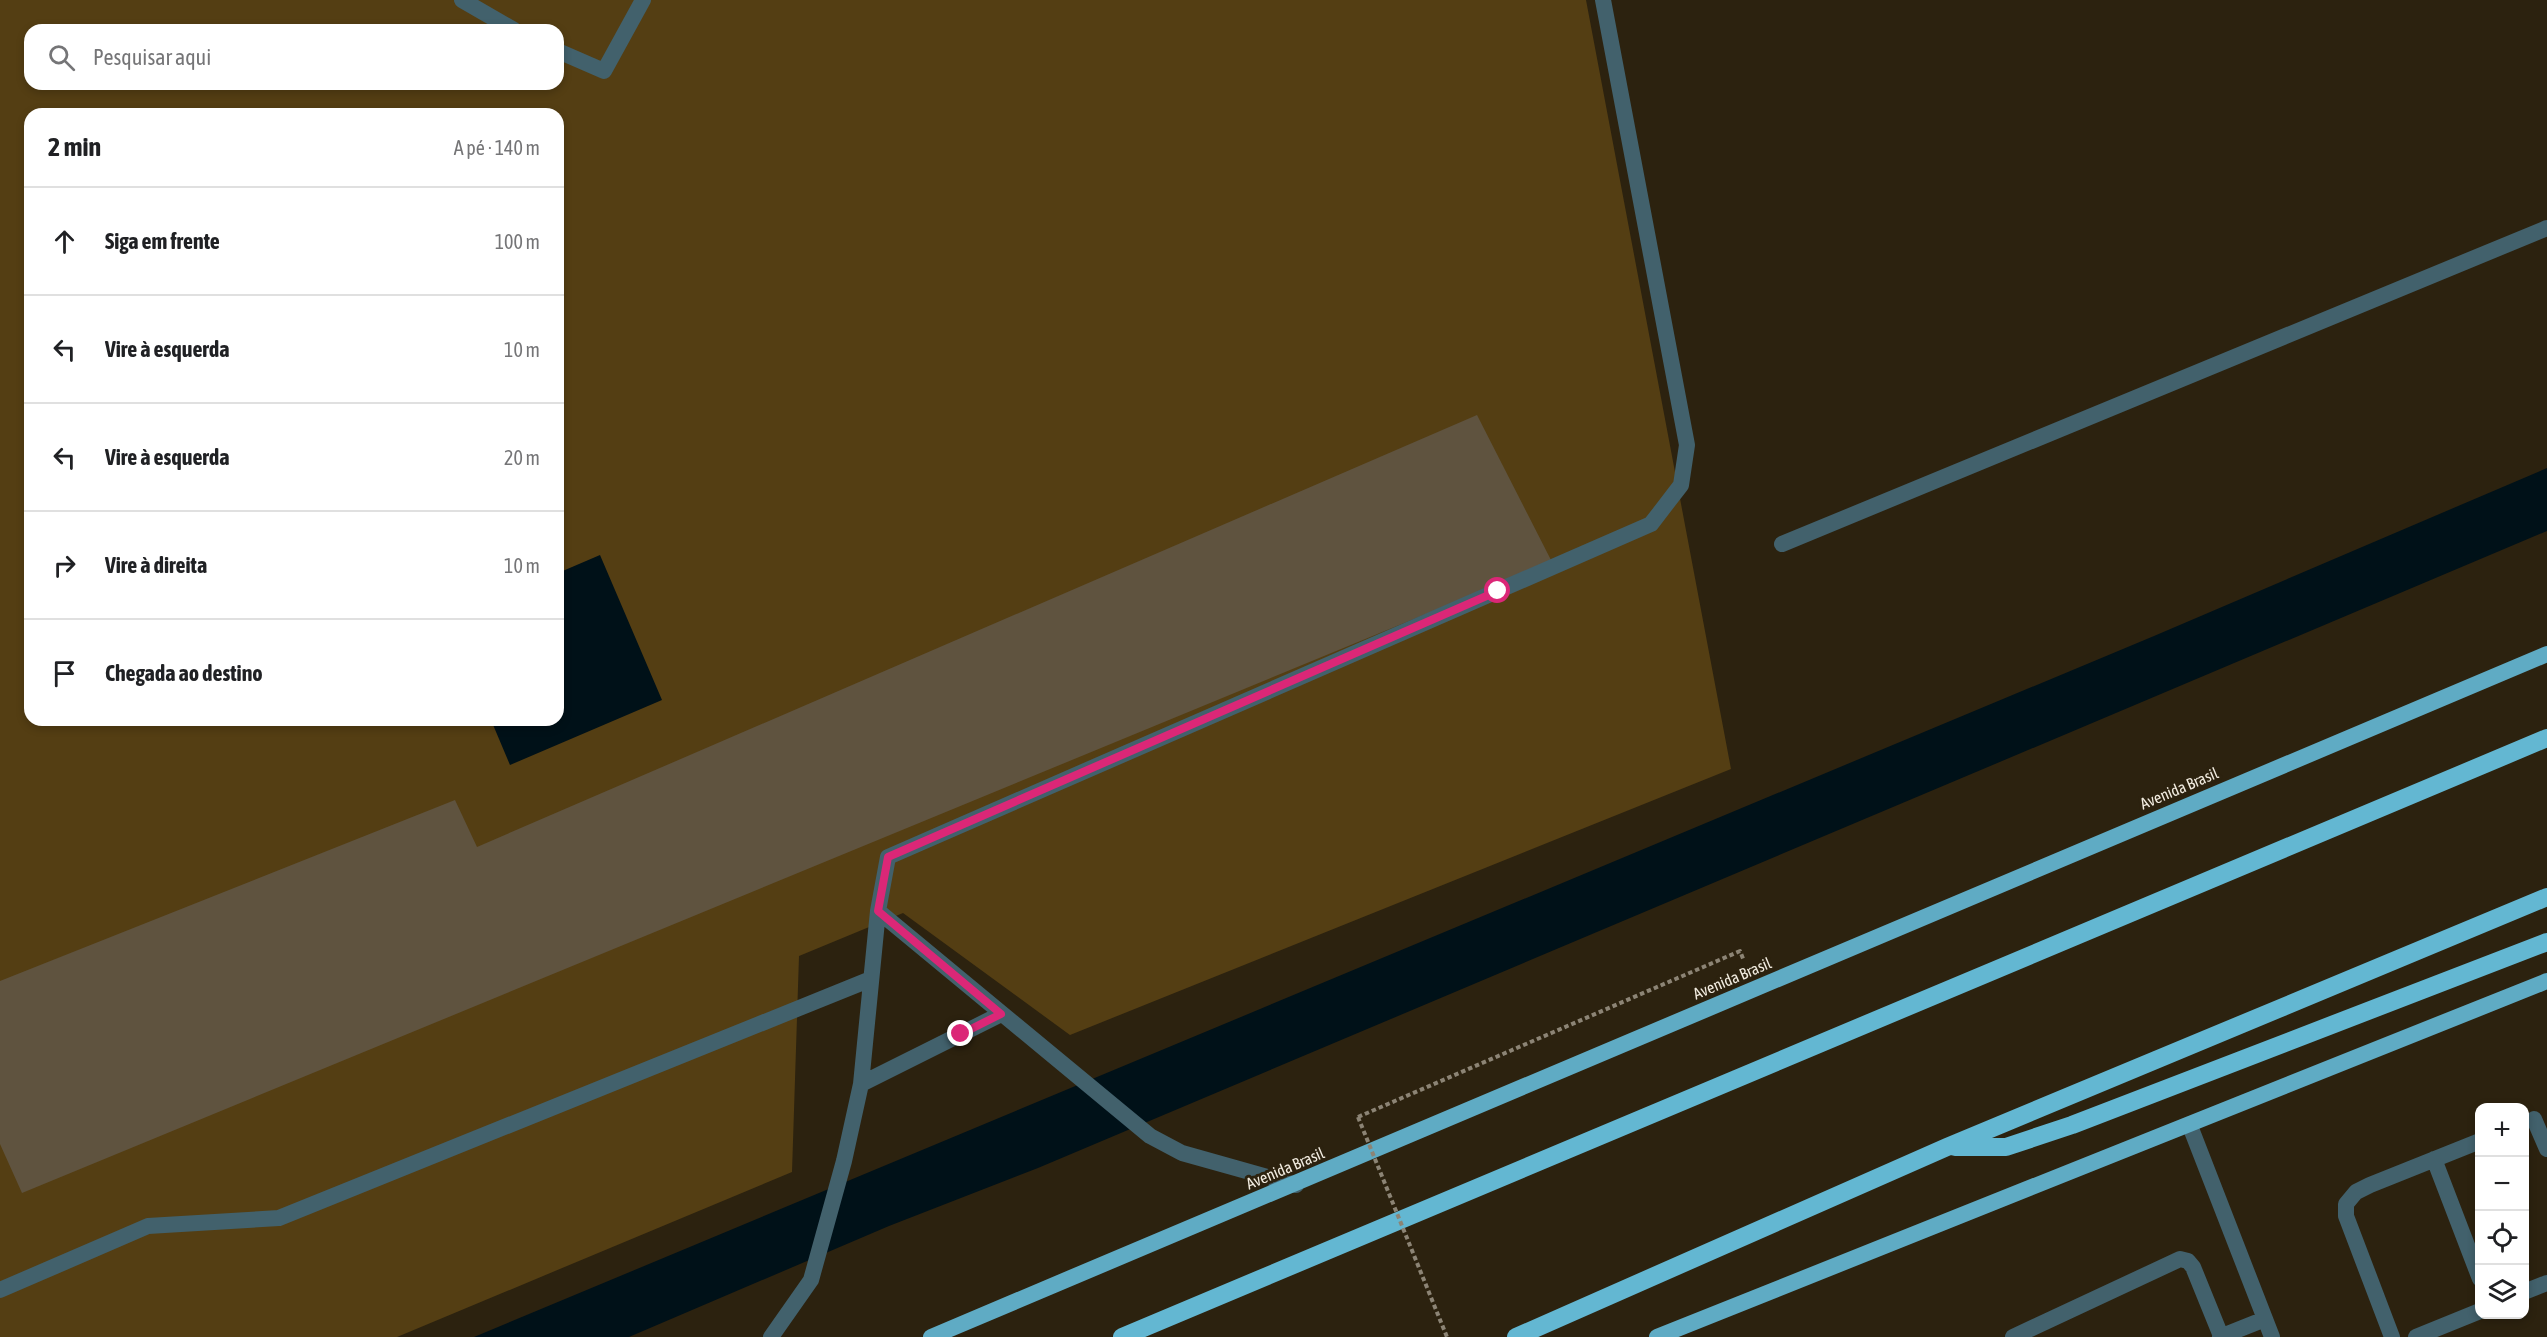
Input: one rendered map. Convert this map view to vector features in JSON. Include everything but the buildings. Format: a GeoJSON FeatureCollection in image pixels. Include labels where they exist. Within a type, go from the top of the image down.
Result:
{"type":"FeatureCollection","features":[{"type":"Feature","properties":{"kind":"highway","name":"Avenida Brasil"},"geometry":{"type":"LineString","coordinates":[[931,1337],[1296,1185],[2547,654]]}},
{"type":"Feature","properties":{"kind":"highway"},"geometry":{"type":"LineString","coordinates":[[1122,1337],[2547,738]]}},
{"type":"Feature","properties":{"kind":"highway"},"geometry":{"type":"LineString","coordinates":[[1516,1337],[1947,1147],[2547,897]]}},
{"type":"Feature","properties":{"kind":"highway"},"geometry":{"type":"LineString","coordinates":[[1947,1147],[2006,1147],[2072,1125],[2547,942]]}},
{"type":"Feature","properties":{"kind":"highway"},"geometry":{"type":"LineString","coordinates":[[1657,1337],[2190,1126],[2547,981]]}},
{"type":"Feature","properties":{"kind":"lane"},"geometry":{"type":"LineString","coordinates":[[462,0],[504,24]]}},
{"type":"Feature","properties":{"kind":"lane"},"geometry":{"type":"LineString","coordinates":[[564,54],[604,71],[643,0]]}},
{"type":"Feature","properties":{"kind":"lane"},"geometry":{"type":"LineString","coordinates":[[771,1337],[811,1280],[844,1161],[861,1084],[878,911],[888,857],[1651,524],[1681,485],[1687,445],[1603,0]]}},
{"type":"Feature","properties":{"kind":"lane"},"geometry":{"type":"LineString","coordinates":[[1782,544],[2547,228]]}},
{"type":"Feature","properties":{"kind":"lane"},"geometry":{"type":"LineString","coordinates":[[878,911],[1150,1136],[1182,1153],[1296,1185]]}},
{"type":"Feature","properties":{"kind":"lane"},"geometry":{"type":"LineString","coordinates":[[0,1290],[148,1226],[279,1218],[871,979]]}},
{"type":"Feature","properties":{"kind":"lane"},"geometry":{"type":"LineString","coordinates":[[861,1084],[1001,1014]]}},
{"type":"Feature","properties":{"kind":"lane"},"geometry":{"type":"LineString","coordinates":[[2535,1119],[2547,1149]]}},
{"type":"Feature","properties":{"kind":"lane"},"geometry":{"type":"LineString","coordinates":[[2190,1126],[2272,1337]]}},
{"type":"Feature","properties":{"kind":"lane"},"geometry":{"type":"LineString","coordinates":[[2392,1337],[2346,1216],[2346,1204],[2356,1192],[2370,1185],[2475,1143]]}},
{"type":"Feature","properties":{"kind":"lane"},"geometry":{"type":"LineString","coordinates":[[2434,1160],[2475,1266]]}},
{"type":"Feature","properties":{"kind":"lane"},"geometry":{"type":"LineString","coordinates":[[2013,1337],[2180,1260],[2188,1261],[2193,1267],[2220,1337],[2265,1319]]}},
{"type":"Feature","properties":{"kind":"lane"},"geometry":{"type":"LineString","coordinates":[[2529,1290],[2547,1283]]}},
{"type":"Feature","properties":{"kind":"lane"},"geometry":{"type":"LineString","coordinates":[[2416,1337],[2475,1313]]}},
{"type":"Feature","properties":{"kind":"path"},"geometry":{"type":"LineString","coordinates":[[1358,1117],[1447,1337]]}},
{"type":"Feature","properties":{"kind":"shaded area"},"geometry":{"type":"Polygon","coordinates":[[[0,0],[1586,0],[1731,769],[1070,1035],[903,913],[799,956],[792,1172],[397,1337],[0,1337],[0,0]]]}},
{"type":"Feature","properties":{"kind":"shaded area"},"geometry":{"type":"Polygon","coordinates":[[[2547,468],[2547,531],[1038,1168],[889,1226],[629,1337],[474,1337],[2154,636],[2547,468]]]}},
{"type":"Feature","properties":{"kind":"shaded area"},"geometry":{"type":"Polygon","coordinates":[[[600,555],[662,700],[510,765],[494,726],[564,726],[564,570],[600,555]]]}},
{"type":"Feature","properties":{"kind":"route"},"geometry":{"type":"LineString","coordinates":[[961,1034],[1001,1014],[878,911],[888,857],[1498,591]]}}]}
